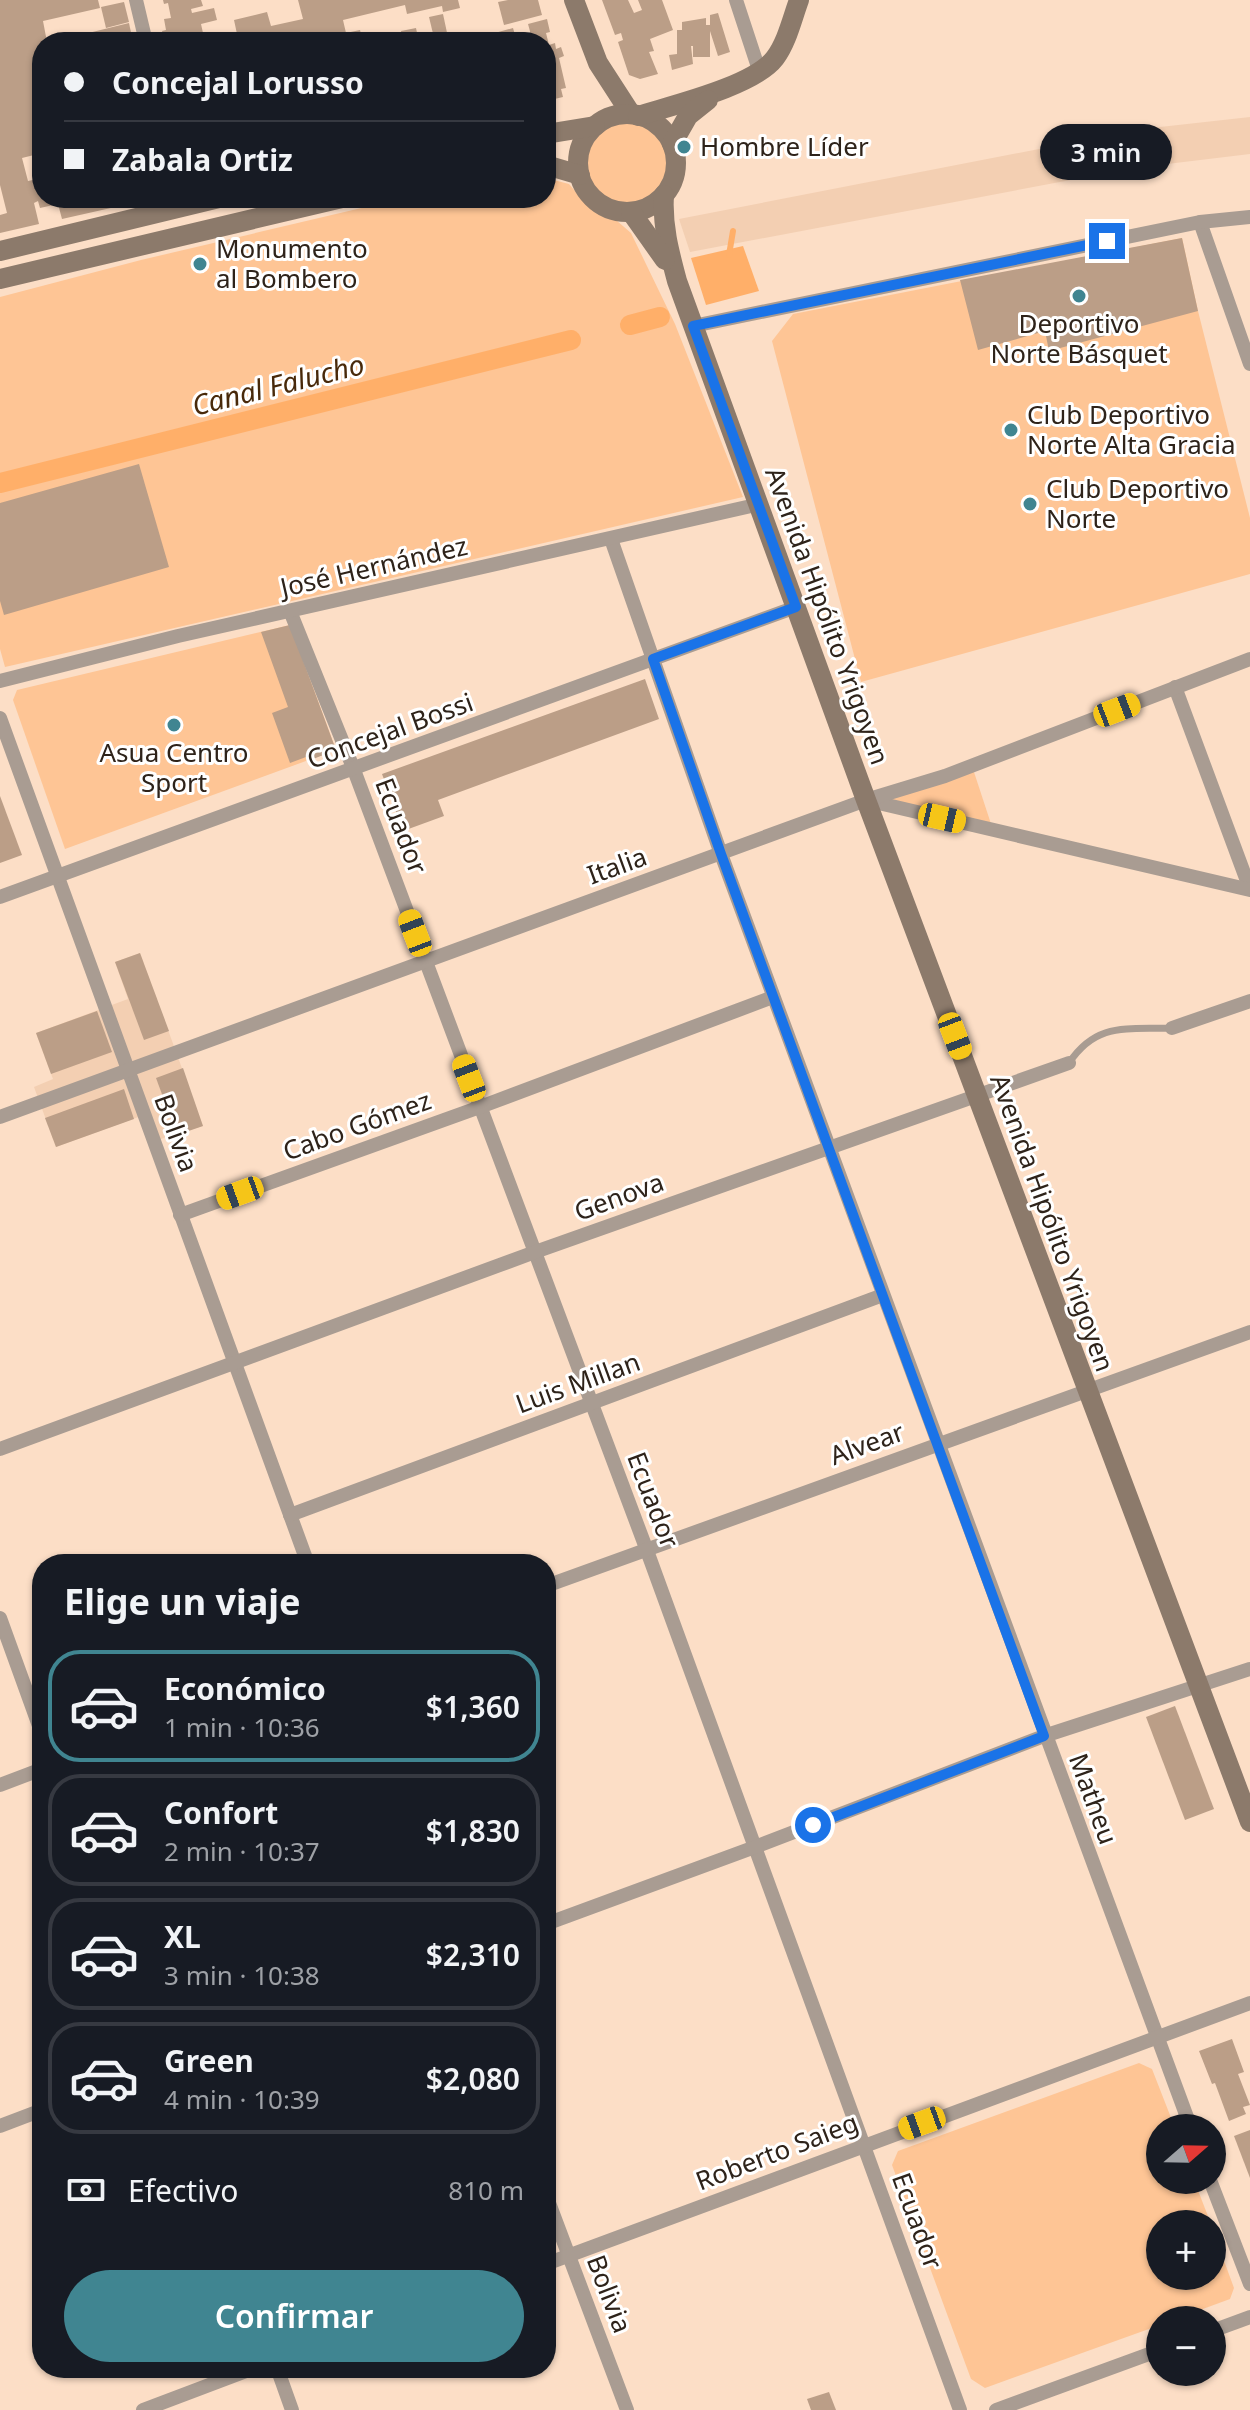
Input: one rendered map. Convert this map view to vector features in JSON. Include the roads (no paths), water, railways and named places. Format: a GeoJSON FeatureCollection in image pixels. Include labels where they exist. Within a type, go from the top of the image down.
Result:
{"type":"FeatureCollection","features":[{"type":"Feature","properties":{"kind":"main road"},"geometry":{"type":"LineString","coordinates":[[574,0],[598,63],[604,99],[598,124],[582,145],[580,175],[590,195],[602,205],[631,212],[646,208],[664,195],[675,174],[676,159],[672,144],[658,126],[634,115],[598,63]]}},
{"type":"Feature","properties":{"kind":"main road"},"geometry":{"type":"LineString","coordinates":[[556,132],[598,124],[615,116],[634,115],[760,73],[780,50],[799,0]]}},
{"type":"Feature","properties":{"kind":"main road"},"geometry":{"type":"LineString","coordinates":[[672,144],[680,126],[698,105],[735,83]]}},
{"type":"Feature","properties":{"kind":"main road"},"geometry":{"type":"LineString","coordinates":[[556,168],[580,175]]}},
{"type":"Feature","properties":{"kind":"main road","name":"Avenida Hipólito Yrigoyen"},"geometry":{"type":"LineString","coordinates":[[664,195],[666,241],[693,326],[866,800],[1250,1822]]}},
{"type":"Feature","properties":{"kind":"main road"},"geometry":{"type":"LineString","coordinates":[[0,251],[164,208]]}},
{"type":"Feature","properties":{"kind":"main road"},"geometry":{"type":"LineString","coordinates":[[0,279],[299,208]]}},
{"type":"Feature","properties":{"kind":"main road","name":"Avenida Hipólito Yrigoyen"},"geometry":{"type":"LineString","coordinates":[[631,212],[656,243],[677,281]]}},
{"type":"Feature","properties":{"kind":"main road"},"geometry":{"type":"LineString","coordinates":[[89,230],[95,256]]}},
{"type":"Feature","properties":{"kind":"street"},"geometry":{"type":"LineString","coordinates":[[136,0],[144,32]]}},
{"type":"Feature","properties":{"kind":"street"},"geometry":{"type":"LineString","coordinates":[[736,0],[760,73]]}},
{"type":"Feature","properties":{"kind":"street"},"geometry":{"type":"LineString","coordinates":[[185,208],[191,233]]}},
{"type":"Feature","properties":{"kind":"street"},"geometry":{"type":"LineString","coordinates":[[693,326],[1200,222],[1250,217]]}},
{"type":"Feature","properties":{"kind":"street"},"geometry":{"type":"LineString","coordinates":[[1200,222],[1250,364]]}},
{"type":"Feature","properties":{"kind":"street","name":"José Hernández"},"geometry":{"type":"LineString","coordinates":[[0,681],[760,504]]}},
{"type":"Feature","properties":{"kind":"street","name":"Matheu"},"geometry":{"type":"LineString","coordinates":[[611,539],[773,997],[1186,2114]]}},
{"type":"Feature","properties":{"kind":"street","name":"Concejal Bossi"},"geometry":{"type":"LineString","coordinates":[[0,897],[796,607]]}},
{"type":"Feature","properties":{"kind":"street","name":"Ecuador"},"geometry":{"type":"LineString","coordinates":[[290,611],[354,770],[646,1548],[960,2410]]}},
{"type":"Feature","properties":{"kind":"street","name":"Italia"},"geometry":{"type":"LineString","coordinates":[[0,1117],[866,800],[945,776],[1250,659]]}},
{"type":"Feature","properties":{"kind":"street"},"geometry":{"type":"LineString","coordinates":[[1175,687],[1250,890]]}},
{"type":"Feature","properties":{"kind":"street","name":"Bolivia"},"geometry":{"type":"LineString","coordinates":[[0,718],[304,1554]]}},
{"type":"Feature","properties":{"kind":"street"},"geometry":{"type":"LineString","coordinates":[[866,800],[1250,890]]}},
{"type":"Feature","properties":{"kind":"street","name":"Cabo Gómez"},"geometry":{"type":"LineString","coordinates":[[180,1215],[773,997]]}},
{"type":"Feature","properties":{"kind":"street","name":"Genova"},"geometry":{"type":"LineString","coordinates":[[1172,1028],[1250,1001]]}},
{"type":"Feature","properties":{"kind":"street","name":"Genova"},"geometry":{"type":"LineString","coordinates":[[0,1449],[535,1252],[1069,1063]]}},
{"type":"Feature","properties":{"kind":"street","name":"Luis Millan"},"geometry":{"type":"LineString","coordinates":[[290,1515],[883,1295]]}},
{"type":"Feature","properties":{"kind":"street","name":"Alvear"},"geometry":{"type":"LineString","coordinates":[[556,1582],[1250,1332]]}},
{"type":"Feature","properties":{"kind":"street"},"geometry":{"type":"LineString","coordinates":[[0,1618],[32,1706]]}},
{"type":"Feature","properties":{"kind":"street"},"geometry":{"type":"LineString","coordinates":[[556,1920],[1044,1736],[1250,1669]]}},
{"type":"Feature","properties":{"kind":"street"},"geometry":{"type":"LineString","coordinates":[[0,1785],[32,1773]]}},
{"type":"Feature","properties":{"kind":"street","name":"Roberto Saieg"},"geometry":{"type":"LineString","coordinates":[[556,2261],[863,2144],[1250,2003]]}},
{"type":"Feature","properties":{"kind":"street"},"geometry":{"type":"LineString","coordinates":[[0,2126],[32,2114]]}},
{"type":"Feature","properties":{"kind":"street"},"geometry":{"type":"LineString","coordinates":[[1215,2194],[1250,2284]]}},
{"type":"Feature","properties":{"kind":"street","name":"Bolivia"},"geometry":{"type":"LineString","coordinates":[[556,2222],[627,2410]]}},
{"type":"Feature","properties":{"kind":"street"},"geometry":{"type":"LineString","coordinates":[[1226,2326],[1250,2317]]}},
{"type":"Feature","properties":{"kind":"street"},"geometry":{"type":"LineString","coordinates":[[996,2410],[1146,2355]]}},
{"type":"Feature","properties":{"kind":"street"},"geometry":{"type":"LineString","coordinates":[[143,2410],[228,2378]]}},
{"type":"Feature","properties":{"kind":"street"},"geometry":{"type":"LineString","coordinates":[[281,2378],[292,2410]]}},
{"type":"Feature","properties":{"kind":"lane","name":"Genova"},"geometry":{"type":"LineString","coordinates":[[1069,1063],[1092,1037],[1117,1028],[1172,1028]]}},
{"type":"Feature","properties":{"kind":"waterway"},"geometry":{"type":"LineString","coordinates":[[729,255],[733,231]]}},
{"type":"Feature","properties":{"kind":"waterway","name":"Canal Falucho"},"geometry":{"type":"LineString","coordinates":[[630,325],[660,317]]}},
{"type":"Feature","properties":{"kind":"waterway","name":"Canal Falucho"},"geometry":{"type":"LineString","coordinates":[[0,483],[571,340]]}},
{"type":"Feature","properties":{"kind":"place","name":"Hombre Líder"},"geometry":{"type":"Point","coordinates":[684,147]}},
{"type":"Feature","properties":{"kind":"place","name":"Monumento al Bombero"},"geometry":{"type":"Point","coordinates":[200,264]}},
{"type":"Feature","properties":{"kind":"place","name":"Deportivo Norte Básquet"},"geometry":{"type":"Point","coordinates":[1079,296]}},
{"type":"Feature","properties":{"kind":"place","name":"Club Deportivo Norte Alta Gracia"},"geometry":{"type":"Point","coordinates":[1011,430]}},
{"type":"Feature","properties":{"kind":"place","name":"Club Deportivo Norte"},"geometry":{"type":"Point","coordinates":[1030,504]}},
{"type":"Feature","properties":{"kind":"place","name":"Asua Centro Sport"},"geometry":{"type":"Point","coordinates":[174,725]}}]}
